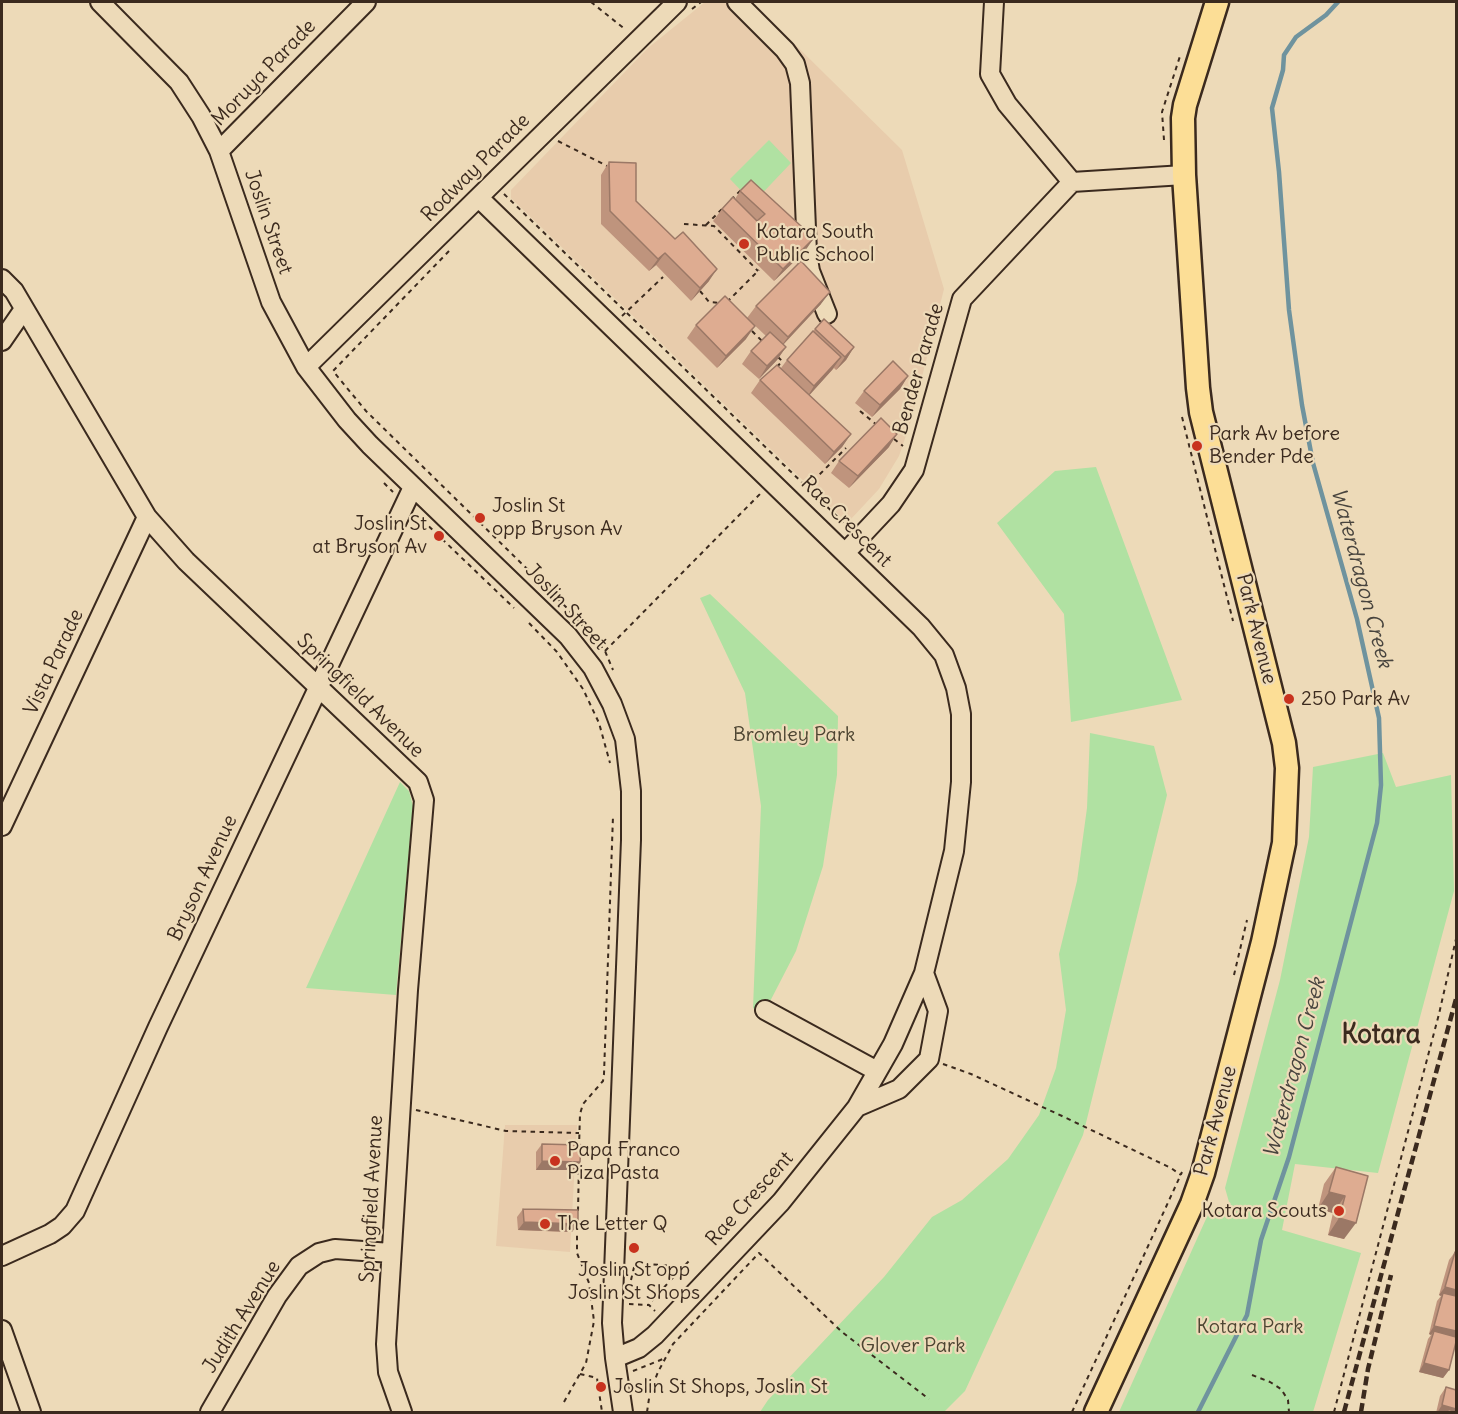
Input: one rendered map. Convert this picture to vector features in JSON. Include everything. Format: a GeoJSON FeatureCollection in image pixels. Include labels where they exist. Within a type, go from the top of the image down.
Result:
{"type":"FeatureCollection","features":[{"type":"Feature","properties":{"kind":"main road","name":"Park Avenue"},"geometry":{"type":"LineString","coordinates":[[1096,1413],[1192,1204],[1203,1173],[1263,942],[1284,843],[1287,768],[1284,743],[1200,412],[1184,175],[1183,118],[1217,2]]}},
{"type":"Feature","properties":{"kind":"street","name":"Joslin Street"},"geometry":{"type":"LineString","coordinates":[[100,2],[179,82],[201,116],[219,151],[271,302],[306,367],[347,420],[568,636],[593,668],[612,704],[625,739],[631,790],[631,840],[612,1323],[623,1413]]}},
{"type":"Feature","properties":{"kind":"street","name":"Moruya Parade"},"geometry":{"type":"LineString","coordinates":[[219,151],[366,2]]}},
{"type":"Feature","properties":{"kind":"street","name":"Rodway Parade"},"geometry":{"type":"LineString","coordinates":[[306,367],[677,2]]}},
{"type":"Feature","properties":{"kind":"street"},"geometry":{"type":"LineString","coordinates":[[737,2],[785,50],[795,64],[800,83],[807,253],[810,271],[827,314]]}},
{"type":"Feature","properties":{"kind":"street"},"geometry":{"type":"LineString","coordinates":[[994,2],[990,74],[1007,104],[1072,182],[1184,175]]}},
{"type":"Feature","properties":{"kind":"street","name":"Bender Parade"},"geometry":{"type":"LineString","coordinates":[[844,553],[891,504],[914,470],[962,298],[1072,182]]}},
{"type":"Feature","properties":{"kind":"street","name":"Rae Crescent"},"geometry":{"type":"LineString","coordinates":[[479,198],[921,627],[944,656],[960,705],[961,782],[954,851],[924,973],[893,1044],[857,1107],[781,1202],[655,1335],[639,1348],[615,1358]]}},
{"type":"Feature","properties":{"kind":"street","name":"Springfield Avenue"},"geometry":{"type":"LineString","coordinates":[[2,279],[14,291],[147,517],[186,561],[418,782],[424,800],[408,990],[386,1344],[388,1372],[402,1413]]}},
{"type":"Feature","properties":{"kind":"street"},"geometry":{"type":"LineString","coordinates":[[2,342],[24,309]]}},
{"type":"Feature","properties":{"kind":"street","name":"Bryson Avenue"},"geometry":{"type":"LineString","coordinates":[[2,1256],[50,1234],[62,1226],[75,1211],[158,1027],[413,487]]}},
{"type":"Feature","properties":{"kind":"street","name":"Vista Parade"},"geometry":{"type":"LineString","coordinates":[[2,826],[147,517]]}},
{"type":"Feature","properties":{"kind":"street"},"geometry":{"type":"LineString","coordinates":[[924,973],[938,1011],[929,1059]]}},
{"type":"Feature","properties":{"kind":"street"},"geometry":{"type":"LineString","coordinates":[[765,1010],[877,1071]]}},
{"type":"Feature","properties":{"kind":"street","name":"Rae Crescent"},"geometry":{"type":"LineString","coordinates":[[857,1107],[899,1089],[929,1059]]}},
{"type":"Feature","properties":{"kind":"street","name":"Judith Avenue"},"geometry":{"type":"LineString","coordinates":[[210,1413],[276,1296],[299,1266],[319,1253],[335,1249],[391,1253]]}},
{"type":"Feature","properties":{"kind":"street"},"geometry":{"type":"LineString","coordinates":[[2,1330],[31,1413]]}},
{"type":"Feature","properties":{"kind":"path"},"geometry":{"type":"LineString","coordinates":[[591,2],[638,39]]}},
{"type":"Feature","properties":{"kind":"path"},"geometry":{"type":"LineString","coordinates":[[1164,142],[1162,112],[1181,51]]}},
{"type":"Feature","properties":{"kind":"path"},"geometry":{"type":"LineString","coordinates":[[555,140],[611,168]]}},
{"type":"Feature","properties":{"kind":"path"},"geometry":{"type":"LineString","coordinates":[[706,225],[741,190]]}},
{"type":"Feature","properties":{"kind":"path"},"geometry":{"type":"LineString","coordinates":[[504,194],[852,531]]}},
{"type":"Feature","properties":{"kind":"path"},"geometry":{"type":"LineString","coordinates":[[684,224],[714,226],[760,270],[725,304]]}},
{"type":"Feature","properties":{"kind":"path"},"geometry":{"type":"LineString","coordinates":[[450,250],[333,371],[366,411],[568,609],[605,651],[772,481]]}},
{"type":"Feature","properties":{"kind":"path"},"geometry":{"type":"LineString","coordinates":[[626,313],[663,277]]}},
{"type":"Feature","properties":{"kind":"path"},"geometry":{"type":"LineString","coordinates":[[700,291],[709,302],[725,304],[729,309]]}},
{"type":"Feature","properties":{"kind":"path"},"geometry":{"type":"LineString","coordinates":[[752,332],[767,346]]}},
{"type":"Feature","properties":{"kind":"path"},"geometry":{"type":"LineString","coordinates":[[775,354],[782,361],[775,369]]}},
{"type":"Feature","properties":{"kind":"path"},"geometry":{"type":"LineString","coordinates":[[1181,407],[1188,446],[1234,626]]}},
{"type":"Feature","properties":{"kind":"path"},"geometry":{"type":"LineString","coordinates":[[860,411],[878,426]]}},
{"type":"Feature","properties":{"kind":"path"},"geometry":{"type":"LineString","coordinates":[[887,434],[906,448]]}},
{"type":"Feature","properties":{"kind":"path"},"geometry":{"type":"LineString","coordinates":[[807,488],[846,448]]}},
{"type":"Feature","properties":{"kind":"path"},"geometry":{"type":"LineString","coordinates":[[412,510],[517,611]]}},
{"type":"Feature","properties":{"kind":"path"},"geometry":{"type":"LineString","coordinates":[[526,619],[557,652],[583,688],[599,723],[611,769]]}},
{"type":"Feature","properties":{"kind":"path"},"geometry":{"type":"LineString","coordinates":[[564,1402],[586,1363],[594,1321],[589,1283],[577,1253],[580,1114],[583,1104],[603,1081],[604,1074],[614,806]]}},
{"type":"Feature","properties":{"kind":"path"},"geometry":{"type":"LineString","coordinates":[[1232,982],[1249,914]]}},
{"type":"Feature","properties":{"kind":"path"},"geometry":{"type":"LineString","coordinates":[[1334,1413],[1437,1025],[1456,939]]}},
{"type":"Feature","properties":{"kind":"path"},"geometry":{"type":"LineString","coordinates":[[929,1059],[981,1078],[1161,1163],[1181,1175]]}},
{"type":"Feature","properties":{"kind":"path"},"geometry":{"type":"LineString","coordinates":[[413,1109],[506,1131],[580,1132]]}},
{"type":"Feature","properties":{"kind":"path"},"geometry":{"type":"LineString","coordinates":[[1072,1413],[1185,1167]]}},
{"type":"Feature","properties":{"kind":"path"},"geometry":{"type":"LineString","coordinates":[[647,1413],[650,1392],[665,1358],[683,1333],[759,1253],[842,1332],[929,1399]]}},
{"type":"Feature","properties":{"kind":"path"},"geometry":{"type":"LineString","coordinates":[[648,1305],[691,1259]]}},
{"type":"Feature","properties":{"kind":"path"},"geometry":{"type":"LineString","coordinates":[[630,1287],[634,1263],[672,1266],[680,1271]]}},
{"type":"Feature","properties":{"kind":"path"},"geometry":{"type":"LineString","coordinates":[[629,1295],[627,1303],[648,1305],[655,1311]]}},
{"type":"Feature","properties":{"kind":"path"},"geometry":{"type":"LineString","coordinates":[[633,1371],[665,1358]]}},
{"type":"Feature","properties":{"kind":"path"},"geometry":{"type":"LineString","coordinates":[[580,1374],[597,1378],[602,1413]]}},
{"type":"Feature","properties":{"kind":"path"},"geometry":{"type":"LineString","coordinates":[[1252,1375],[1281,1389],[1288,1400],[1289,1413]]}},
{"type":"Feature","properties":{"kind":"shaded area","name":"Kotara South Public School"},"geometry":{"type":"Polygon","coordinates":[[[705,2],[752,2],[902,150],[944,289],[911,421],[899,456],[879,489],[851,519],[842,518],[511,198],[511,190],[648,48],[705,2]]]}},
{"type":"Feature","properties":{"kind":"shaded area"},"geometry":{"type":"Polygon","coordinates":[[[505,1125],[577,1125],[570,1252],[496,1246],[505,1125]]]}},
{"type":"Feature","properties":{"kind":"green space"},"geometry":{"type":"Polygon","coordinates":[[[769,140],[791,163],[753,203],[730,179],[769,140]]]}},
{"type":"Feature","properties":{"kind":"green space"},"geometry":{"type":"Polygon","coordinates":[[[1096,467],[1182,700],[1071,722],[1064,614],[997,523],[1055,471],[1096,467]]]}},
{"type":"Feature","properties":{"kind":"green space","name":"Bromley Park"},"geometry":{"type":"Polygon","coordinates":[[[710,594],[838,716],[837,775],[823,866],[796,951],[763,1015],[753,1008],[761,806],[745,693],[700,598],[710,594]]]}},
{"type":"Feature","properties":{"kind":"green space","name":"Glover Park"},"geometry":{"type":"Polygon","coordinates":[[[1090,733],[1154,746],[1167,795],[1083,1135],[965,1391],[944,1412],[760,1412],[768,1400],[884,1277],[932,1217],[962,1200],[1008,1159],[1039,1115],[1056,1068],[1066,1010],[1059,954],[1077,881],[1087,808],[1090,733]]]}},
{"type":"Feature","properties":{"kind":"green space","name":"Kotara Park"},"geometry":{"type":"Polygon","coordinates":[[[1383,753],[1396,787],[1451,775],[1454,891],[1378,1173],[1295,1164],[1282,1230],[1361,1253],[1313,1412],[1119,1412],[1210,1210],[1233,1216],[1225,1188],[1280,980],[1309,837],[1313,767],[1383,753]]]}},
{"type":"Feature","properties":{"kind":"green space"},"geometry":{"type":"Polygon","coordinates":[[[400,782],[409,791],[413,806],[396,995],[306,988],[400,782]]]}},
{"type":"Feature","properties":{"kind":"building"},"geometry":{"type":"Polygon","coordinates":[[[609,162],[636,163],[636,201],[675,239],[683,232],[717,269],[700,288],[665,253],[658,259],[610,211],[609,162]]]}},
{"type":"Feature","properties":{"kind":"building"},"geometry":{"type":"Polygon","coordinates":[[[751,180],[814,238],[783,269],[722,209],[733,197],[757,221],[765,214],[740,191],[751,180]]]}},
{"type":"Feature","properties":{"kind":"building"},"geometry":{"type":"Polygon","coordinates":[[[801,261],[830,292],[788,337],[756,306],[801,261]]]}},
{"type":"Feature","properties":{"kind":"building"},"geometry":{"type":"Polygon","coordinates":[[[725,296],[755,326],[726,356],[696,325],[725,296]]]}},
{"type":"Feature","properties":{"kind":"building"},"geometry":{"type":"Polygon","coordinates":[[[824,319],[854,347],[845,357],[815,329],[824,319]]]}},
{"type":"Feature","properties":{"kind":"building"},"geometry":{"type":"Polygon","coordinates":[[[813,331],[841,357],[814,386],[787,360],[813,331]]]}},
{"type":"Feature","properties":{"kind":"building"},"geometry":{"type":"Polygon","coordinates":[[[770,332],[786,347],[767,366],[751,351],[770,332]]]}},
{"type":"Feature","properties":{"kind":"building"},"geometry":{"type":"Polygon","coordinates":[[[893,361],[908,376],[880,405],[864,391],[893,361]]]}},
{"type":"Feature","properties":{"kind":"building"},"geometry":{"type":"Polygon","coordinates":[[[777,365],[851,434],[834,452],[760,380],[777,365]]]}},
{"type":"Feature","properties":{"kind":"building"},"geometry":{"type":"Polygon","coordinates":[[[881,418],[897,434],[858,476],[839,461],[881,418]]]}},
{"type":"Feature","properties":{"kind":"building"},"geometry":{"type":"Polygon","coordinates":[[[542,1144],[581,1145],[580,1162],[542,1161],[542,1144]]]}},
{"type":"Feature","properties":{"kind":"building"},"geometry":{"type":"Polygon","coordinates":[[[1336,1167],[1368,1176],[1356,1223],[1339,1218],[1345,1196],[1329,1192],[1336,1167]]]}},
{"type":"Feature","properties":{"kind":"building"},"geometry":{"type":"Polygon","coordinates":[[[523,1209],[578,1210],[578,1224],[524,1222],[523,1209]]]}},
{"type":"Feature","properties":{"kind":"building"},"geometry":{"type":"Polygon","coordinates":[[[1456,1252],[1456,1290],[1445,1287],[1456,1252]]]}},
{"type":"Feature","properties":{"kind":"building"},"geometry":{"type":"Polygon","coordinates":[[[1443,1293],[1456,1296],[1456,1331],[1434,1326],[1443,1293]]]}},
{"type":"Feature","properties":{"kind":"building"},"geometry":{"type":"Polygon","coordinates":[[[1434,1331],[1456,1337],[1449,1370],[1424,1363],[1434,1331]]]}},
{"type":"Feature","properties":{"kind":"building"},"geometry":{"type":"Polygon","coordinates":[[[1446,1387],[1456,1390],[1456,1409],[1442,1405],[1446,1387]]]}},
{"type":"Feature","properties":{"kind":"waterway","name":"Waterdragon Creek"},"geometry":{"type":"LineString","coordinates":[[1198,1412],[1247,1315],[1261,1240],[1289,1157],[1377,823],[1381,785],[1379,718],[1357,619],[1313,463],[1302,405],[1289,310],[1272,108],[1283,70],[1284,55],[1296,37],[1326,15],[1338,2]]}},
{"type":"Feature","properties":{"kind":"railway"},"geometry":{"type":"LineString","coordinates":[[1344,1412],[1456,999]]}},
{"type":"Feature","properties":{"kind":"railway"},"geometry":{"type":"LineString","coordinates":[[1361,1412],[1368,1369],[1391,1275]]}},
{"type":"Feature","properties":{"kind":"place","name":"Kotara South Public School"},"geometry":{"type":"Point","coordinates":[744,244]}},
{"type":"Feature","properties":{"kind":"place","name":"Park Av before Bender Pde"},"geometry":{"type":"Point","coordinates":[1197,446]}},
{"type":"Feature","properties":{"kind":"place","name":"Joslin St opp Bryson Av"},"geometry":{"type":"Point","coordinates":[480,518]}},
{"type":"Feature","properties":{"kind":"place","name":"Joslin St at Bryson Av"},"geometry":{"type":"Point","coordinates":[439,536]}},
{"type":"Feature","properties":{"kind":"place","name":"250 Park Av"},"geometry":{"type":"Point","coordinates":[1289,699]}},
{"type":"Feature","properties":{"kind":"place","name":"Papa Franco Piza Pasta"},"geometry":{"type":"Point","coordinates":[555,1161]}},
{"type":"Feature","properties":{"kind":"place","name":"Kotara Scouts"},"geometry":{"type":"Point","coordinates":[1339,1211]}},
{"type":"Feature","properties":{"kind":"place","name":"The Letter Q"},"geometry":{"type":"Point","coordinates":[545,1224]}},
{"type":"Feature","properties":{"kind":"place","name":"Joslin St opp Joslin St Shops"},"geometry":{"type":"Point","coordinates":[634,1248]}},
{"type":"Feature","properties":{"kind":"place","name":"Joslin St Shops, Joslin St"},"geometry":{"type":"Point","coordinates":[601,1387]}},
{"type":"Feature","properties":{"kind":"district","name":"Kotara"},"geometry":{"type":"Point","coordinates":[1381,1036]}}]}
